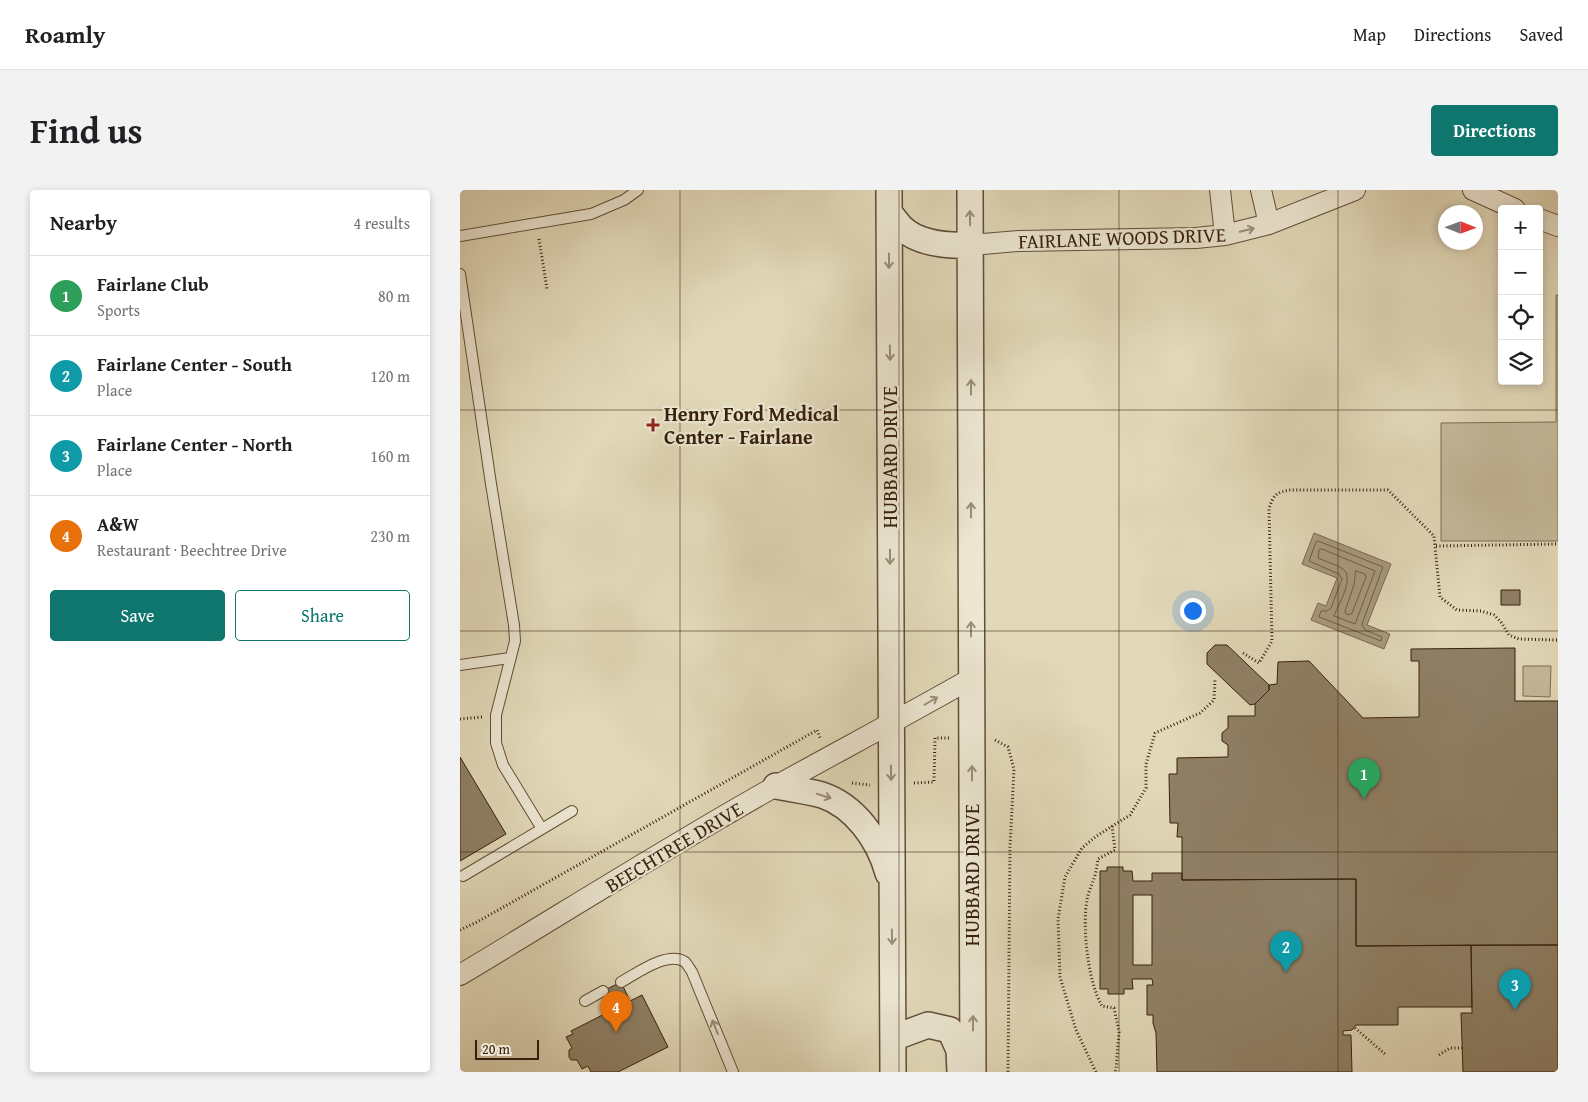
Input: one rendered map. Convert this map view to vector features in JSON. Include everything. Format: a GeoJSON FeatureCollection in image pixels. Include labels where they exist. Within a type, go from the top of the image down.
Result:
{"type":"FeatureCollection","features":[{"type":"Feature","properties":{"kind":"street","name":"HUBBARD DRIVE"},"geometry":{"type":"LineString","coordinates":[[970,190],[974,1072]]}},
{"type":"Feature","properties":{"kind":"street"},"geometry":{"type":"LineString","coordinates":[[1220,190],[1225,235]]}},
{"type":"Feature","properties":{"kind":"street"},"geometry":{"type":"LineString","coordinates":[[1261,190],[1269,224]]}},
{"type":"Feature","properties":{"kind":"street","name":"FAIRLANE WOODS DRIVE"},"geometry":{"type":"LineString","coordinates":[[971,245],[1019,241],[1196,238],[1225,235],[1269,224],[1355,190]]}},
{"type":"Feature","properties":{"kind":"street"},"geometry":{"type":"LineString","coordinates":[[1474,190],[1506,205]]}},
{"type":"Feature","properties":{"kind":"street","name":"HUBBARD DRIVE"},"geometry":{"type":"LineString","coordinates":[[889,201],[893,1072]]}},
{"type":"Feature","properties":{"kind":"street"},"geometry":{"type":"LineString","coordinates":[[889,201],[903,229],[921,239],[954,246],[971,245]]}},
{"type":"Feature","properties":{"kind":"street"},"geometry":{"type":"LineString","coordinates":[[1543,220],[1558,226]]}},
{"type":"Feature","properties":{"kind":"street"},"geometry":{"type":"LineString","coordinates":[[890,724],[972,678]]}},
{"type":"Feature","properties":{"kind":"street","name":"BEECHTREE DRIVE"},"geometry":{"type":"LineString","coordinates":[[460,975],[776,786],[890,724]]}},
{"type":"Feature","properties":{"kind":"street"},"geometry":{"type":"LineString","coordinates":[[776,786],[821,795],[847,808],[863,825],[876,844],[886,866],[892,888]]}},
{"type":"Feature","properties":{"kind":"street"},"geometry":{"type":"LineString","coordinates":[[893,1038],[928,1025],[950,1030],[959,1050],[960,1072]]}},
{"type":"Feature","properties":{"kind":"lane"},"geometry":{"type":"LineString","coordinates":[[460,236],[592,214],[624,200],[638,190]]}},
{"type":"Feature","properties":{"kind":"lane"},"geometry":{"type":"LineString","coordinates":[[460,274],[514,625],[515,641],[496,715],[496,743],[503,765],[542,829]]}},
{"type":"Feature","properties":{"kind":"lane"},"geometry":{"type":"LineString","coordinates":[[460,665],[510,658]]}},
{"type":"Feature","properties":{"kind":"lane"},"geometry":{"type":"LineString","coordinates":[[463,876],[572,811]]}},
{"type":"Feature","properties":{"kind":"lane"},"geometry":{"type":"LineString","coordinates":[[621,982],[659,961],[673,958],[684,962],[692,972],[733,1072]]}},
{"type":"Feature","properties":{"kind":"lane"},"geometry":{"type":"LineString","coordinates":[[585,1002],[603,991]]}},
{"type":"Feature","properties":{"kind":"path"},"geometry":{"type":"LineString","coordinates":[[538,238],[547,289]]}},
{"type":"Feature","properties":{"kind":"path"},"geometry":{"type":"LineString","coordinates":[[1243,653],[1259,663],[1272,641],[1269,509],[1272,499],[1278,492],[1290,490],[1388,490],[1434,536],[1440,597],[1457,610],[1481,611],[1494,616],[1501,622],[1509,635],[1519,639],[1558,640]]}},
{"type":"Feature","properties":{"kind":"path"},"geometry":{"type":"LineString","coordinates":[[1436,546],[1558,544]]}},
{"type":"Feature","properties":{"kind":"path"},"geometry":{"type":"LineString","coordinates":[[1096,1072],[1076,1030],[1060,977],[1058,919],[1065,877],[1082,848],[1130,815],[1146,788],[1146,764],[1155,733],[1200,713],[1214,700],[1215,679]]}},
{"type":"Feature","properties":{"kind":"path"},"geometry":{"type":"LineString","coordinates":[[460,719],[496,715]]}},
{"type":"Feature","properties":{"kind":"path"},"geometry":{"type":"LineString","coordinates":[[460,930],[495,913],[817,730]]}},
{"type":"Feature","properties":{"kind":"path"},"geometry":{"type":"LineString","coordinates":[[910,783],[934,782],[934,738],[953,738]]}},
{"type":"Feature","properties":{"kind":"path"},"geometry":{"type":"LineString","coordinates":[[990,738],[1008,747],[1014,769],[1010,847],[1008,1072]]}},
{"type":"Feature","properties":{"kind":"path"},"geometry":{"type":"LineString","coordinates":[[1112,826],[1114,850],[1098,859],[1087,899],[1086,939],[1097,997],[1102,1006],[1114,1008],[1120,1032],[1116,1069],[1114,1072]]}},
{"type":"Feature","properties":{"kind":"path"},"geometry":{"type":"LineString","coordinates":[[1355,1028],[1385,1054]]}},
{"type":"Feature","properties":{"kind":"path"},"geometry":{"type":"LineString","coordinates":[[1439,1055],[1450,1048],[1463,1048]]}},
{"type":"Feature","properties":{"kind":"shaded area"},"geometry":{"type":"Polygon","coordinates":[[[1556,295],[1558,295],[1558,541],[1441,541],[1441,423],[1556,422],[1556,295]]]}},
{"type":"Feature","properties":{"kind":"shaded area"},"geometry":{"type":"Polygon","coordinates":[[[1523,666],[1551,666],[1550,697],[1523,696],[1523,666]]]}},
{"type":"Feature","properties":{"kind":"water"},"geometry":{"type":"Polygon","coordinates":[[[1314,533],[1391,564],[1367,625],[1390,634],[1384,649],[1311,620],[1318,603],[1326,606],[1337,578],[1302,564],[1314,533]]]}},
{"type":"Feature","properties":{"kind":"building"},"geometry":{"type":"Polygon","coordinates":[[[1501,590],[1520,590],[1520,605],[1501,605],[1501,590]]]}},
{"type":"Feature","properties":{"kind":"building"},"geometry":{"type":"Polygon","coordinates":[[[1215,645],[1227,645],[1269,685],[1269,690],[1255,704],[1250,705],[1207,664],[1207,653],[1215,645]]]}},
{"type":"Feature","properties":{"kind":"building"},"geometry":{"type":"Polygon","coordinates":[[[1515,648],[1515,701],[1558,701],[1558,945],[1356,946],[1356,879],[1182,880],[1182,837],[1177,837],[1178,823],[1170,823],[1169,774],[1177,774],[1177,758],[1228,757],[1228,745],[1222,741],[1222,733],[1228,728],[1228,716],[1255,716],[1255,704],[1269,690],[1269,685],[1277,684],[1278,662],[1309,661],[1363,718],[1419,717],[1419,661],[1411,661],[1411,649],[1515,648]]]}},
{"type":"Feature","properties":{"kind":"building"},"geometry":{"type":"Polygon","coordinates":[[[460,757],[506,834],[460,861],[460,757]]]}},
{"type":"Feature","properties":{"kind":"building"},"geometry":{"type":"Polygon","coordinates":[[[1107,867],[1123,867],[1123,871],[1132,871],[1133,881],[1152,881],[1152,873],[1182,873],[1182,880],[1356,879],[1356,946],[1471,945],[1472,1007],[1398,1007],[1398,1025],[1356,1025],[1352,1030],[1343,1031],[1343,1035],[1351,1035],[1352,1072],[1157,1072],[1156,1033],[1153,1015],[1147,1015],[1147,985],[1153,985],[1152,979],[1132,979],[1133,989],[1124,989],[1124,994],[1108,994],[1108,989],[1100,989],[1100,871],[1107,871],[1107,867]],[[1133,895],[1133,965],[1152,965],[1152,895],[1133,895]]]}},
{"type":"Feature","properties":{"kind":"building"},"geometry":{"type":"Polygon","coordinates":[[[1471,945],[1558,945],[1558,1072],[1463,1072],[1461,1013],[1472,1013],[1471,945]]]}},
{"type":"Feature","properties":{"kind":"building"},"geometry":{"type":"Polygon","coordinates":[[[621,982],[630,1001],[612,1010],[603,991],[621,982]]]}},
{"type":"Feature","properties":{"kind":"building"},"geometry":{"type":"Polygon","coordinates":[[[642,995],[668,1047],[618,1072],[591,1072],[588,1066],[582,1069],[577,1060],[571,1060],[569,1050],[572,1048],[566,1037],[573,1034],[571,1031],[642,995]]]}},
{"type":"Feature","properties":{"kind":"place","name":"Henry Ford Medical Center - Fairlane"},"geometry":{"type":"Point","coordinates":[653,425]}},
{"type":"Feature","properties":{"kind":"place","name":"Fairlane Club"},"geometry":{"type":"Point","coordinates":[1364,799]}},
{"type":"Feature","properties":{"kind":"place","name":"Fairlane Center - South"},"geometry":{"type":"Point","coordinates":[1286,972]}},
{"type":"Feature","properties":{"kind":"place","name":"Fairlane Center - North"},"geometry":{"type":"Point","coordinates":[1515,1010]}},
{"type":"Feature","properties":{"kind":"place","name":"A&W"},"geometry":{"type":"Point","coordinates":[616,1032]}}]}
